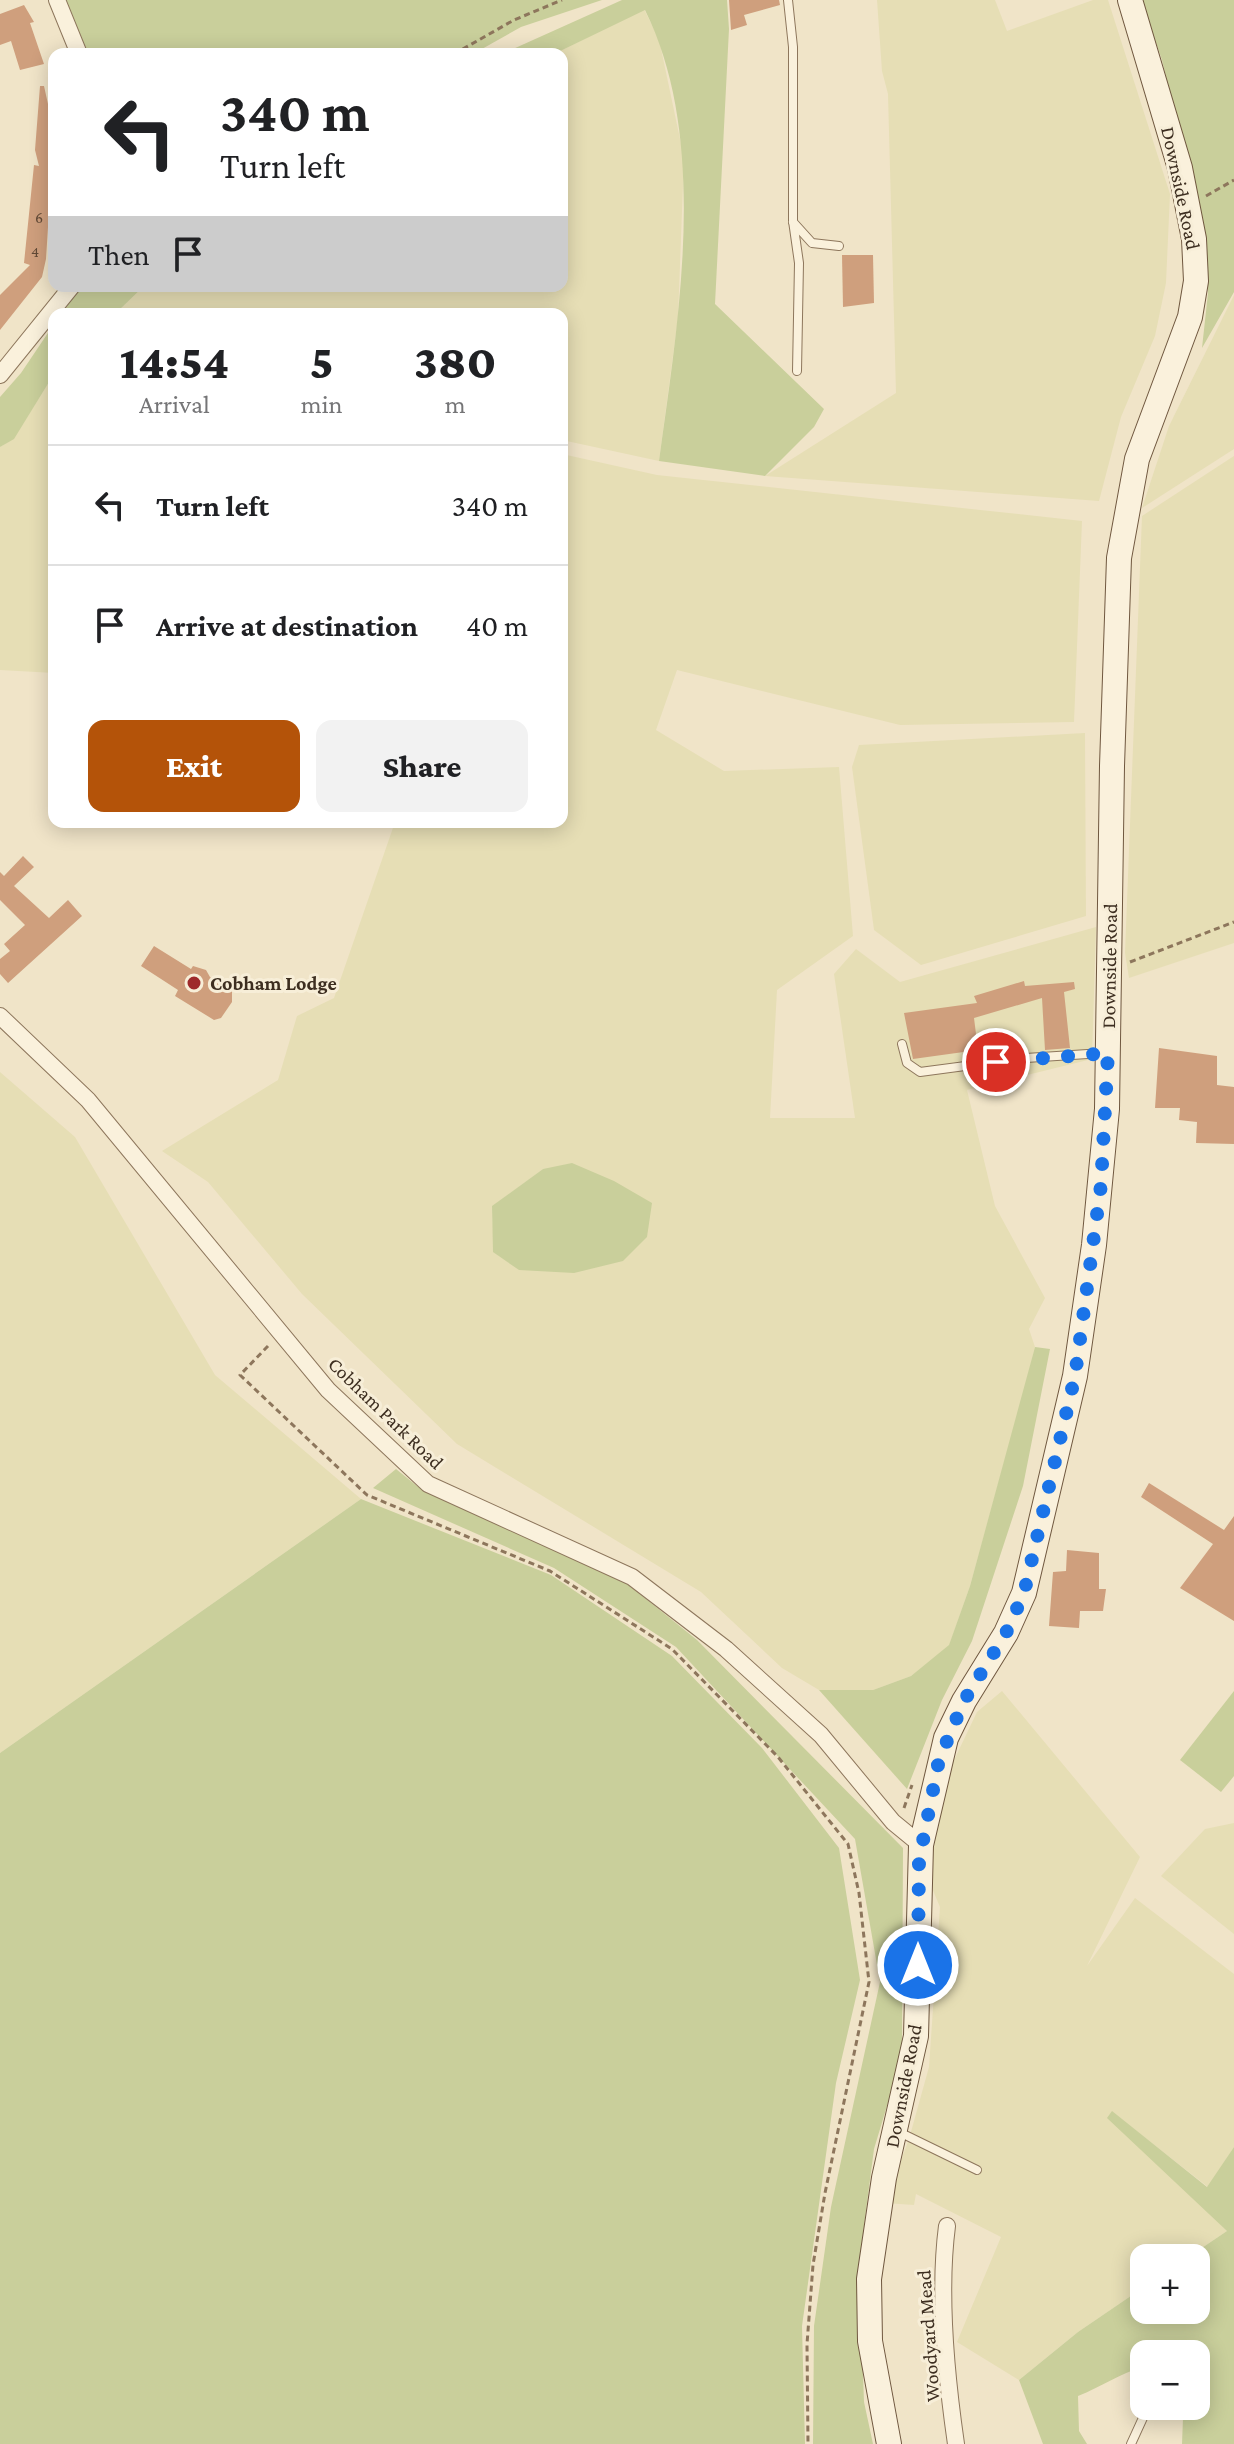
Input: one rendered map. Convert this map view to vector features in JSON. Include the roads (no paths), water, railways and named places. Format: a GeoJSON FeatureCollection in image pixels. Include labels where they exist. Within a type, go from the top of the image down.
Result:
{"type":"FeatureCollection","features":[{"type":"Feature","properties":{"kind":"street"},"geometry":{"type":"LineString","coordinates":[[57,0],[77,48]]}},
{"type":"Feature","properties":{"kind":"street","name":"Downside Road"},"geometry":{"type":"LineString","coordinates":[[889,2444],[875,2376],[868,2305],[876,2224],[916,2036],[921,1845],[946,1738],[1014,1616],[1029,1574],[1075,1376],[1101,1185],[1108,1053],[1119,558],[1137,459],[1194,299],[1196,265],[1188,205],[1164,108],[1130,0]]}},
{"type":"Feature","properties":{"kind":"street"},"geometry":{"type":"LineString","coordinates":[[54,308],[67,292]]}},
{"type":"Feature","properties":{"kind":"street"},"geometry":{"type":"LineString","coordinates":[[0,375],[48,316]]}},
{"type":"Feature","properties":{"kind":"street","name":"Cobham Park Road"},"geometry":{"type":"LineString","coordinates":[[0,1016],[88,1100],[328,1390],[428,1484],[632,1577],[726,1649],[821,1735],[893,1822],[921,1845]]}},
{"type":"Feature","properties":{"kind":"street","name":"Woodyard Mead"},"geometry":{"type":"LineString","coordinates":[[947,2226],[943,2255],[945,2347],[956,2444]]}},
{"type":"Feature","properties":{"kind":"lane"},"geometry":{"type":"LineString","coordinates":[[788,0],[793,47],[793,221],[799,263],[797,371]]}},
{"type":"Feature","properties":{"kind":"lane"},"geometry":{"type":"LineString","coordinates":[[793,221],[812,243],[839,246]]}},
{"type":"Feature","properties":{"kind":"lane"},"geometry":{"type":"LineString","coordinates":[[902,1044],[907,1063],[920,1072],[1026,1058],[1108,1053]]}},
{"type":"Feature","properties":{"kind":"lane"},"geometry":{"type":"LineString","coordinates":[[895,2130],[977,2170]]}},
{"type":"Feature","properties":{"kind":"lane"},"geometry":{"type":"LineString","coordinates":[[1131,2444],[1142,2420]]}},
{"type":"Feature","properties":{"kind":"place","name":"Cobham Lodge"},"geometry":{"type":"Point","coordinates":[194,983]}}]}
